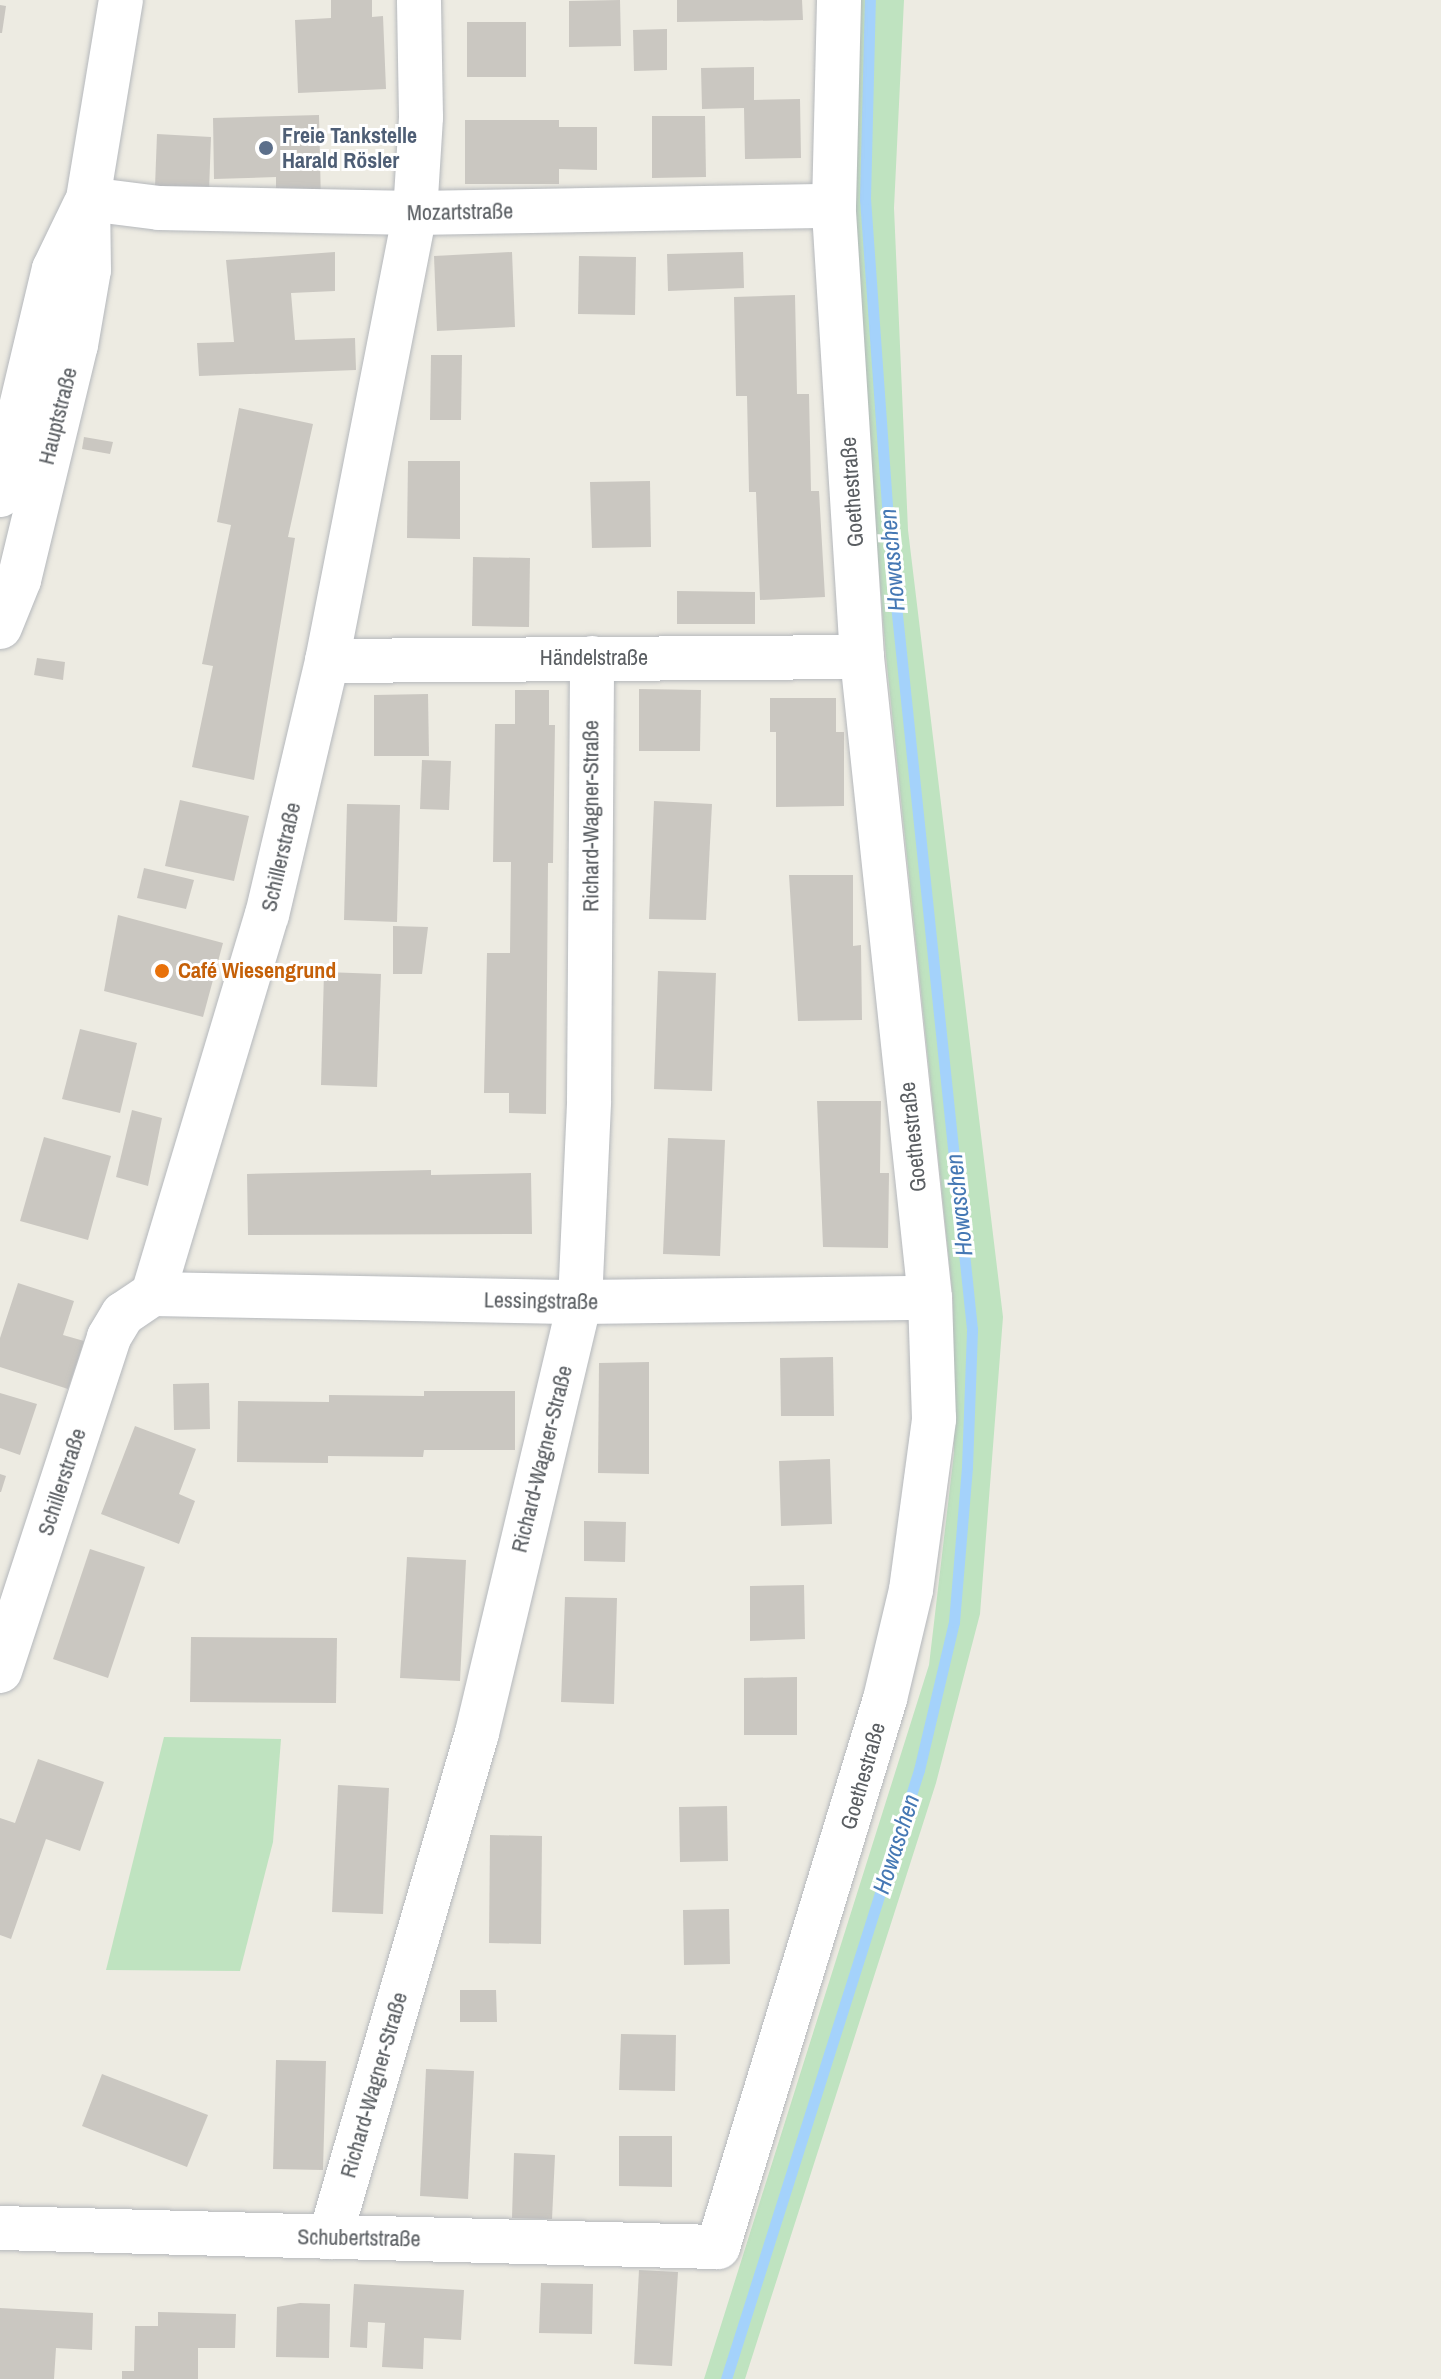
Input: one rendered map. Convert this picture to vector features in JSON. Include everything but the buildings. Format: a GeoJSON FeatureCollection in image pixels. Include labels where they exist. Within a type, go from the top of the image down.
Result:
{"type":"FeatureCollection","features":[{"type":"Feature","properties":{"kind":"street","name":"Hauptstraße"},"geometry":{"type":"LineString","coordinates":[[0,627],[19,580],[76,345],[89,270],[88,199],[121,0]]}},
{"type":"Feature","properties":{"kind":"street","name":"Schillerstraße"},"geometry":{"type":"LineString","coordinates":[[0,1671],[109,1337],[123,1314],[140,1298],[153,1294],[267,915],[327,661],[415,213],[421,117],[419,0]]}},
{"type":"Feature","properties":{"kind":"street","name":"Goethestraße"},"geometry":{"type":"LineString","coordinates":[[718,2247],[852,1816],[911,1590],[934,1419],[930,1298],[862,657],[834,206],[839,0]]}},
{"type":"Feature","properties":{"kind":"street","name":"Hauptstraße"},"geometry":{"type":"LineString","coordinates":[[0,495],[54,269],[88,199]]}},
{"type":"Feature","properties":{"kind":"street","name":"Mozartstraße"},"geometry":{"type":"LineString","coordinates":[[88,199],[159,208],[415,213],[834,206]]}},
{"type":"Feature","properties":{"kind":"street","name":"Händelstraße"},"geometry":{"type":"LineString","coordinates":[[327,661],[862,657]]}},
{"type":"Feature","properties":{"kind":"street","name":"Richard-Wagner-Straße"},"geometry":{"type":"LineString","coordinates":[[330,2237],[477,1733],[580,1302],[589,1101],[592,658]]}},
{"type":"Feature","properties":{"kind":"street","name":"Lessingstraße"},"geometry":{"type":"LineString","coordinates":[[153,1294],[580,1302],[930,1298]]}},
{"type":"Feature","properties":{"kind":"street","name":"Schubertstraße"},"geometry":{"type":"LineString","coordinates":[[0,2228],[718,2247]]}},
{"type":"Feature","properties":{"kind":"green space"},"geometry":{"type":"Polygon","coordinates":[[[855,0],[904,0],[894,208],[908,530],[1003,1317],[980,1614],[936,1783],[745,2379],[704,2379],[929,1665],[954,1453],[953,1299],[886,656],[848,204],[855,0]]]}},
{"type":"Feature","properties":{"kind":"green space"},"geometry":{"type":"Polygon","coordinates":[[[164,1737],[281,1739],[273,1842],[240,1971],[106,1970],[164,1737]]]}},
{"type":"Feature","properties":{"kind":"waterway","name":"Howaschen"},"geometry":{"type":"LineString","coordinates":[[726,2379],[919,1770],[954,1622],[967,1467],[972,1329],[890,547],[865,199],[870,0]]}},
{"type":"Feature","properties":{"kind":"place","name":"Freie Tankstelle Harald Rösler"},"geometry":{"type":"Point","coordinates":[266,148]}},
{"type":"Feature","properties":{"kind":"place","name":"Café Wiesengrund"},"geometry":{"type":"Point","coordinates":[162,971]}}]}
